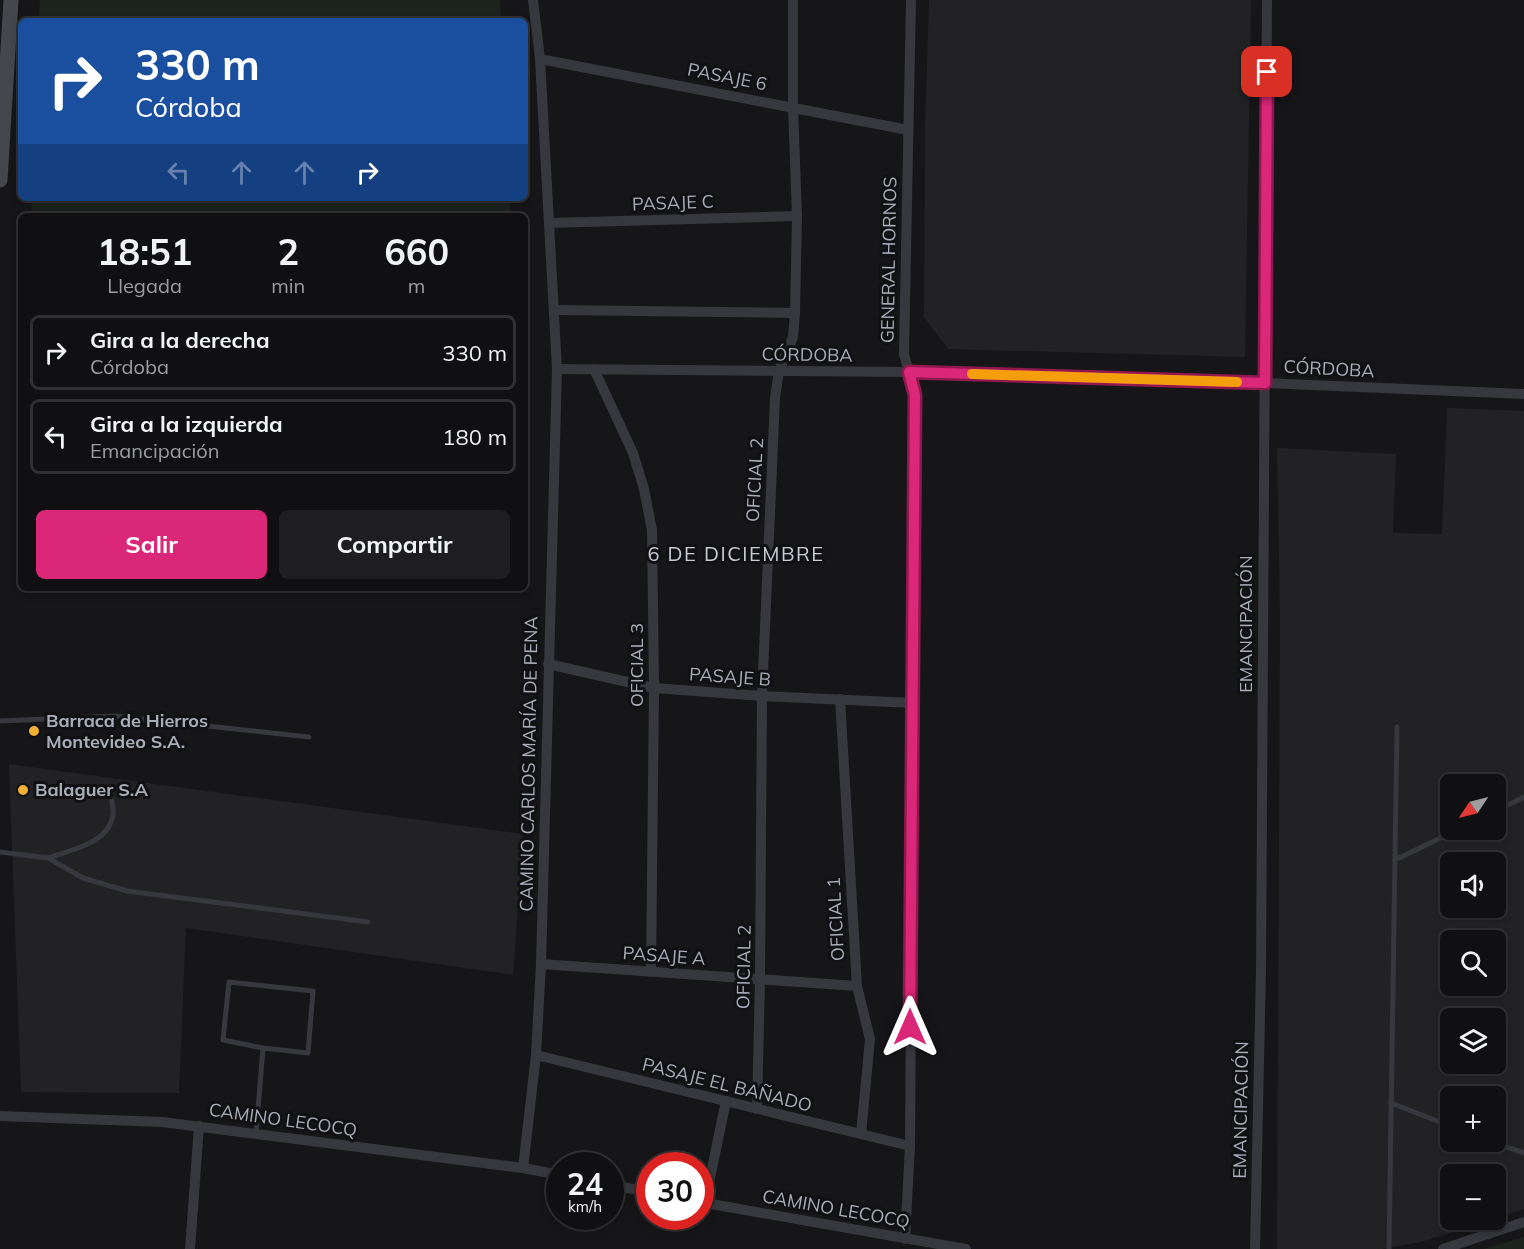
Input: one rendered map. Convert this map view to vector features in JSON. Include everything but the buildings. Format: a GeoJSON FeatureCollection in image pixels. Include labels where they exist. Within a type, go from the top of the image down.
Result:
{"type":"FeatureCollection","features":[{"type":"Feature","properties":{"kind":"street"},"geometry":{"type":"LineString","coordinates":[[0,180],[3,101],[11,0]]}},
{"type":"Feature","properties":{"kind":"street","name":"CAMINO CARLOS MARÍA DE PENA"},"geometry":{"type":"LineString","coordinates":[[523,1168],[536,1055],[541,964],[557,369],[540,59],[533,0]]}},
{"type":"Feature","properties":{"kind":"street","name":"OFICIAL 2"},"geometry":{"type":"LineString","coordinates":[[757,1109],[762,696],[775,398],[779,371],[793,337],[795,313],[797,216],[793,107],[793,0]]}},
{"type":"Feature","properties":{"kind":"street","name":"GENERAL HORNOS"},"geometry":{"type":"LineString","coordinates":[[906,1239],[910,1146],[915,395],[904,354],[911,0]]}},
{"type":"Feature","properties":{"kind":"street","name":"EMANCIPACIÓN"},"geometry":{"type":"LineString","coordinates":[[1255,1249],[1261,969],[1267,0]]}},
{"type":"Feature","properties":{"kind":"street","name":"PASAJE 6"},"geometry":{"type":"LineString","coordinates":[[540,59],[908,130]]}},
{"type":"Feature","properties":{"kind":"street","name":"PASAJE C"},"geometry":{"type":"LineString","coordinates":[[549,224],[797,216]]}},
{"type":"Feature","properties":{"kind":"street"},"geometry":{"type":"LineString","coordinates":[[555,310],[795,313]]}},
{"type":"Feature","properties":{"kind":"street","name":"CÓRDOBA"},"geometry":{"type":"LineString","coordinates":[[557,369],[909,372],[1524,394]]}},
{"type":"Feature","properties":{"kind":"street","name":"OFICIAL 3"},"geometry":{"type":"LineString","coordinates":[[594,369],[629,442],[642,480],[652,530],[654,688],[651,972]]}},
{"type":"Feature","properties":{"kind":"street","name":"PASAJE B"},"geometry":{"type":"LineString","coordinates":[[548,664],[654,688],[913,703]]}},
{"type":"Feature","properties":{"kind":"street","name":"OFICIAL 1"},"geometry":{"type":"LineString","coordinates":[[840,699],[857,986],[870,1039],[861,1134]]}},
{"type":"Feature","properties":{"kind":"street","name":"PASAJE A"},"geometry":{"type":"LineString","coordinates":[[541,964],[857,986]]}},
{"type":"Feature","properties":{"kind":"street","name":"PASAJE EL BAÑADO"},"geometry":{"type":"LineString","coordinates":[[536,1055],[910,1146]]}},
{"type":"Feature","properties":{"kind":"street"},"geometry":{"type":"LineString","coordinates":[[714,1154],[726,1101]]}},
{"type":"Feature","properties":{"kind":"street","name":"CAMINO LECOCQ"},"geometry":{"type":"LineString","coordinates":[[0,1116],[162,1122],[546,1172]]}},
{"type":"Feature","properties":{"kind":"street"},"geometry":{"type":"LineString","coordinates":[[190,1249],[199,1126]]}},
{"type":"Feature","properties":{"kind":"street","name":"CAMINO LECOCQ"},"geometry":{"type":"LineString","coordinates":[[714,1204],[966,1249]]}},
{"type":"Feature","properties":{"kind":"street"},"geometry":{"type":"LineString","coordinates":[[1443,1249],[1524,1222]]}},
{"type":"Feature","properties":{"kind":"lane"},"geometry":{"type":"LineString","coordinates":[[0,721],[114,716],[309,737]]}},
{"type":"Feature","properties":{"kind":"lane"},"geometry":{"type":"LineString","coordinates":[[1389,1249],[1397,727]]}},
{"type":"Feature","properties":{"kind":"lane"},"geometry":{"type":"LineString","coordinates":[[1506,806],[1524,797]]}},
{"type":"Feature","properties":{"kind":"lane"},"geometry":{"type":"LineString","coordinates":[[48,858],[84,846],[104,834],[113,816],[112,801]]}},
{"type":"Feature","properties":{"kind":"lane"},"geometry":{"type":"LineString","coordinates":[[1395,860],[1440,838]]}},
{"type":"Feature","properties":{"kind":"lane"},"geometry":{"type":"LineString","coordinates":[[0,852],[48,858],[83,878],[128,891],[368,922]]}},
{"type":"Feature","properties":{"kind":"lane"},"geometry":{"type":"LineString","coordinates":[[229,982],[313,991],[308,1053],[263,1048],[223,1040],[229,982]]}},
{"type":"Feature","properties":{"kind":"lane"},"geometry":{"type":"LineString","coordinates":[[256,1134],[263,1048]]}},
{"type":"Feature","properties":{"kind":"lane"},"geometry":{"type":"LineString","coordinates":[[1391,1103],[1440,1122]]}},
{"type":"Feature","properties":{"kind":"lane"},"geometry":{"type":"LineString","coordinates":[[1506,1147],[1524,1153]]}},
{"type":"Feature","properties":{"kind":"shaded area"},"geometry":{"type":"Polygon","coordinates":[[[40,0],[500,0],[501,18],[39,18],[40,0]]]}},
{"type":"Feature","properties":{"kind":"shaded area"},"geometry":{"type":"Polygon","coordinates":[[[929,0],[1251,0],[1245,357],[948,349],[924,317],[925,130],[929,0]]]}},
{"type":"Feature","properties":{"kind":"shaded area"},"geometry":{"type":"Polygon","coordinates":[[[32,201],[510,201],[510,213],[31,213],[32,201]]]}},
{"type":"Feature","properties":{"kind":"shaded area"},"geometry":{"type":"Polygon","coordinates":[[[1447,408],[1524,411],[1524,1209],[1506,1215],[1506,1164],[1440,1164],[1440,1230],[1460,1230],[1421,1242],[1382,1249],[1277,1249],[1280,617],[1277,448],[1396,454],[1393,533],[1442,534],[1447,408]]]}},
{"type":"Feature","properties":{"kind":"shaded area","name":"Balaguer S.A"},"geometry":{"type":"Polygon","coordinates":[[[9,764],[523,834],[513,975],[186,928],[179,1093],[21,1092],[9,764]]]}},
{"type":"Feature","properties":{"kind":"shaded area"},"geometry":{"type":"Polygon","coordinates":[[[1524,1237],[1524,1249],[1484,1249],[1524,1237]]]}},
{"type":"Feature","properties":{"kind":"slow traffic"},"geometry":{"type":"LineString","coordinates":[[972,374],[1237,382]]}},
{"type":"Feature","properties":{"kind":"place","name":"Barraca de Hierros Montevideo S.A."},"geometry":{"type":"Point","coordinates":[34,731]}},
{"type":"Feature","properties":{"kind":"place","name":"Balaguer S.A"},"geometry":{"type":"Point","coordinates":[23,790]}},
{"type":"Feature","properties":{"kind":"district","name":"6 DE DICIEMBRE"},"geometry":{"type":"Point","coordinates":[736,554]}},
{"type":"Feature","properties":{"kind":"route"},"geometry":{"type":"LineString","coordinates":[[910,1027],[915,395],[909,372],[1265,383],[1267,72]]}}]}
